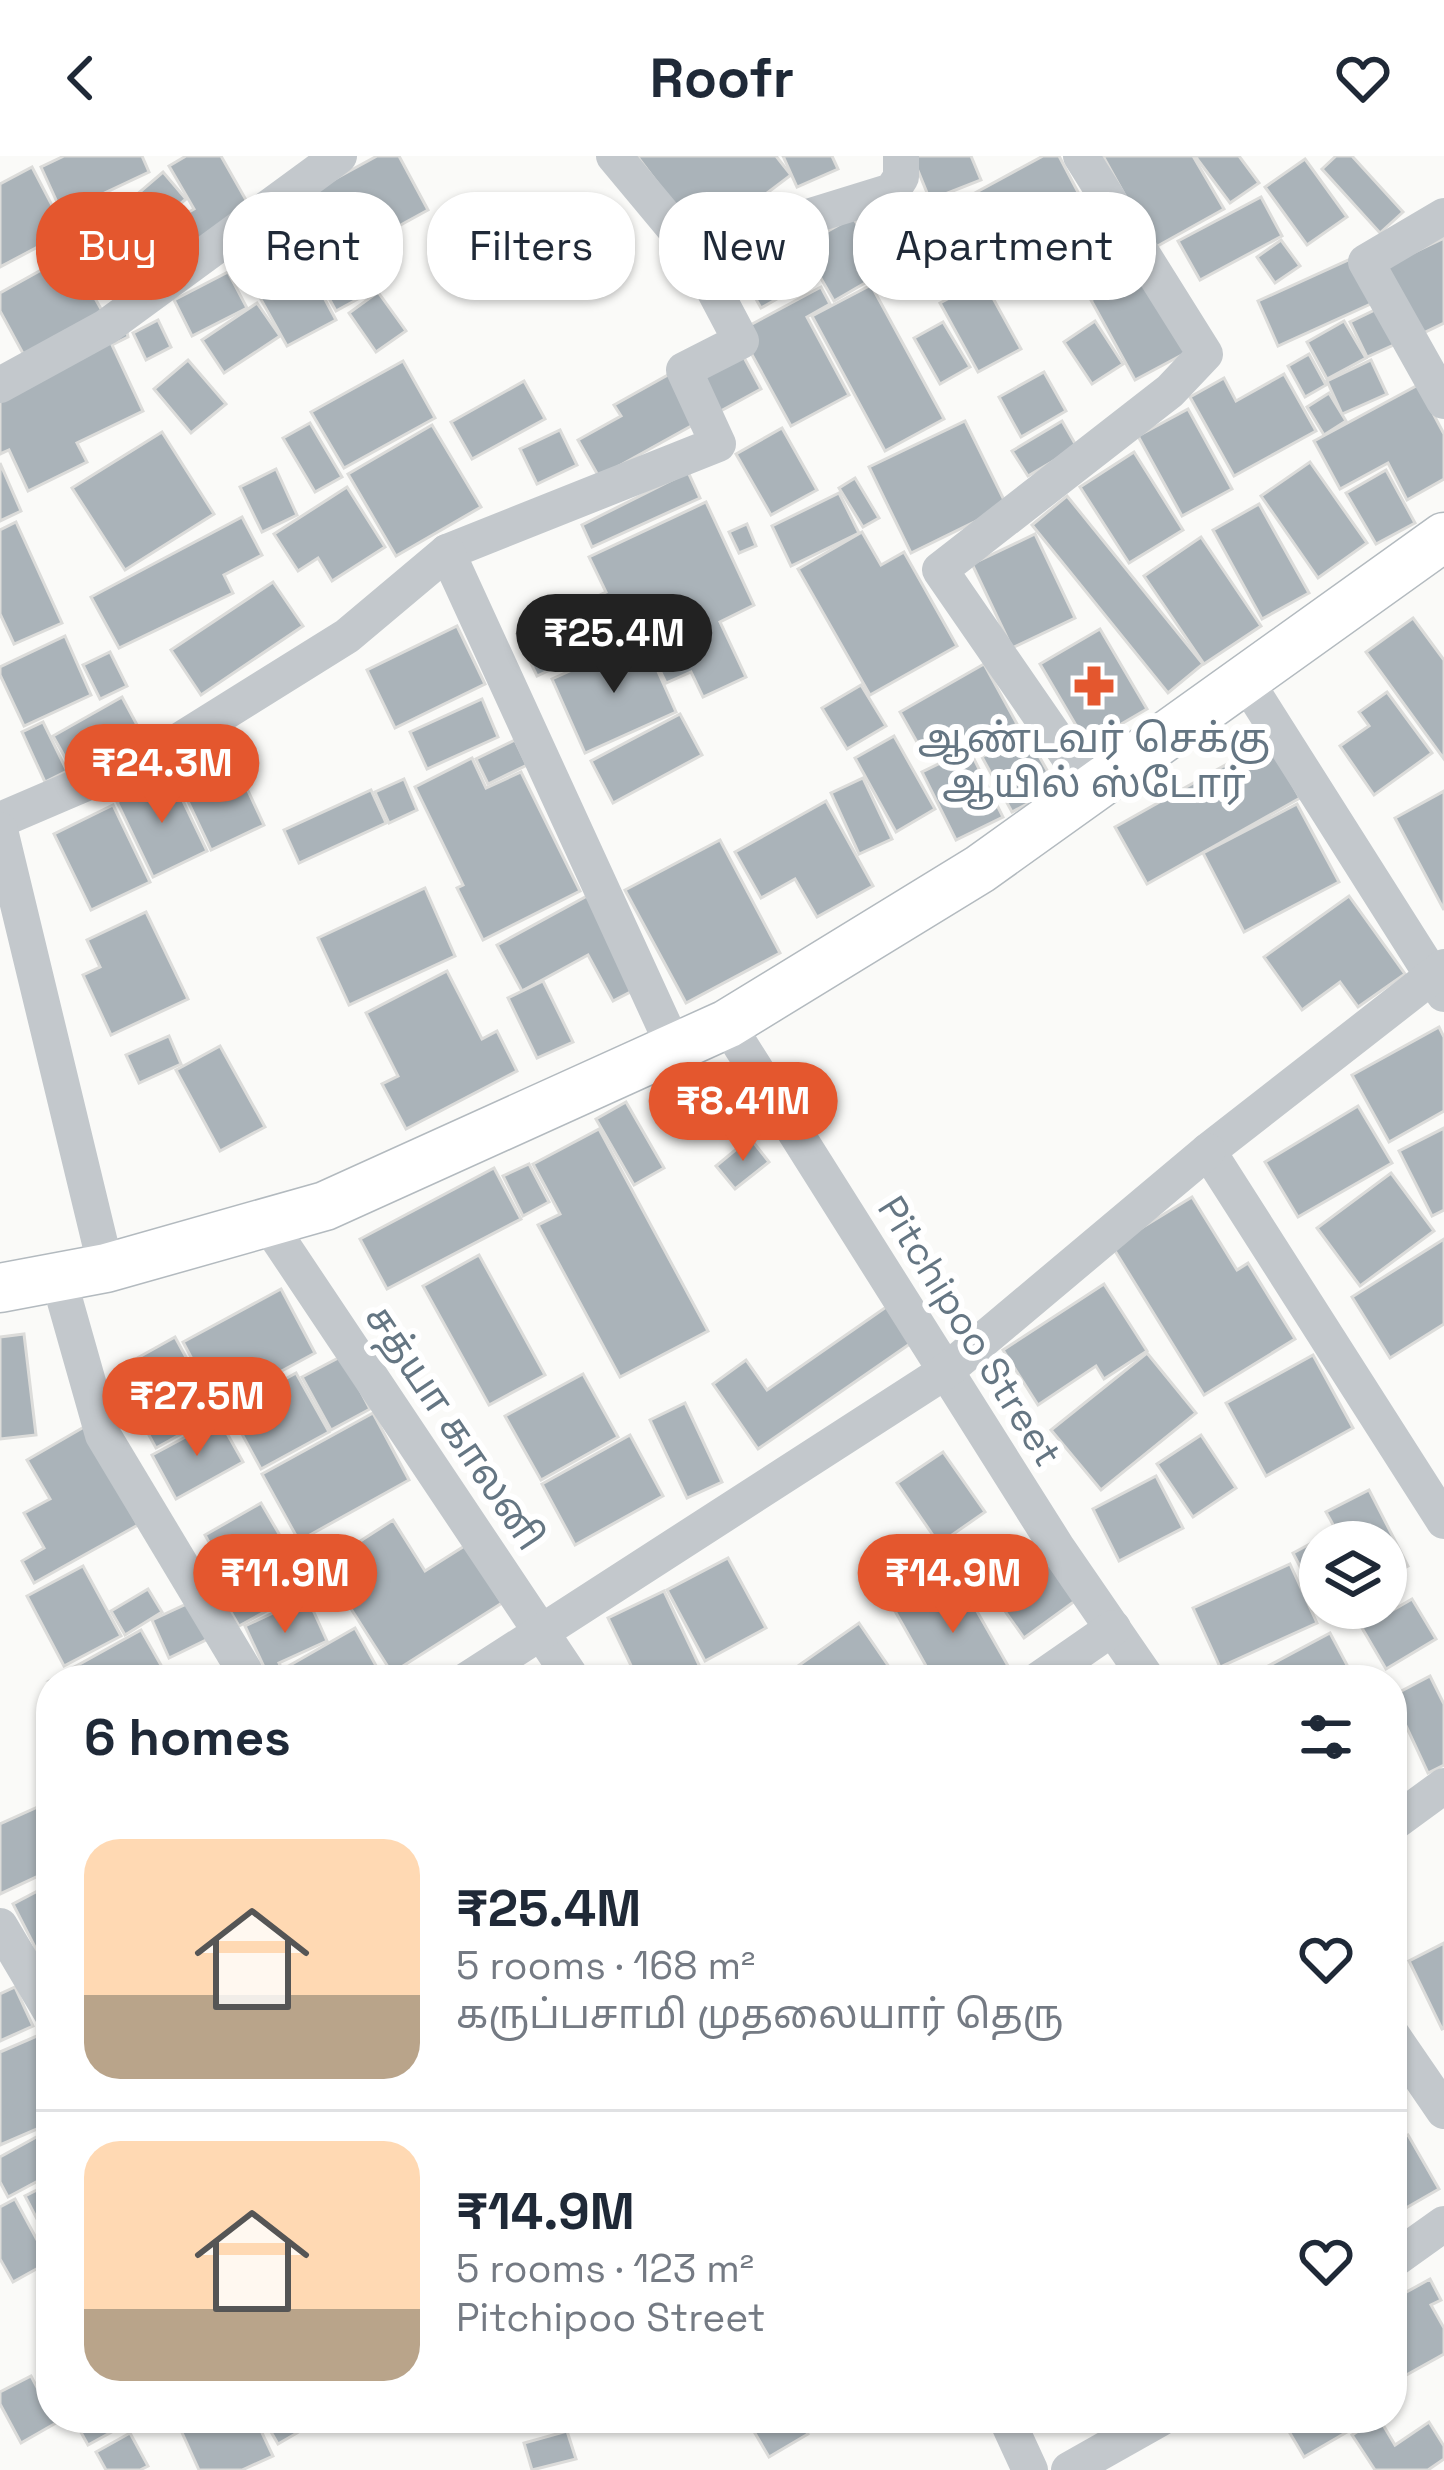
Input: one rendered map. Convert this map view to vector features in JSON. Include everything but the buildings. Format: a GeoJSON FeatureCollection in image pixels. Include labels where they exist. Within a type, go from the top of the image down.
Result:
{"type":"FeatureCollection","features":[{"type":"Feature","properties":{"kind":"main road"},"geometry":{"type":"LineString","coordinates":[[0,1288],[59,1280],[325,1206],[727,1024],[980,869],[1444,537]]}},
{"type":"Feature","properties":{"kind":"street"},"geometry":{"type":"LineString","coordinates":[[0,385],[106,326],[339,156]]}},
{"type":"Feature","properties":{"kind":"street"},"geometry":{"type":"LineString","coordinates":[[829,210],[892,191],[901,177],[901,156]]}},
{"type":"Feature","properties":{"kind":"street"},"geometry":{"type":"LineString","coordinates":[[1081,156],[1205,354],[1170,391],[940,570],[1091,789]]}},
{"type":"Feature","properties":{"kind":"street"},"geometry":{"type":"LineString","coordinates":[[616,157],[659,209]]}},
{"type":"Feature","properties":{"kind":"street"},"geometry":{"type":"LineString","coordinates":[[1444,216],[1366,262],[1444,401]]}},
{"type":"Feature","properties":{"kind":"street"},"geometry":{"type":"LineString","coordinates":[[0,820],[166,749],[347,636],[447,551],[718,444],[684,370],[741,340],[720,300]]}},
{"type":"Feature","properties":{"kind":"street"},"geometry":{"type":"LineString","coordinates":[[447,551],[673,1046]]}},
{"type":"Feature","properties":{"kind":"street"},"geometry":{"type":"LineString","coordinates":[[490,1665],[946,1371],[1208,1151],[1440,979],[1244,678]]}},
{"type":"Feature","properties":{"kind":"street"},"geometry":{"type":"LineString","coordinates":[[0,830],[106,1268]]}},
{"type":"Feature","properties":{"kind":"street","name":"Pitchipoo Street"},"geometry":{"type":"LineString","coordinates":[[727,1024],[1138,1665]]}},
{"type":"Feature","properties":{"kind":"street"},"geometry":{"type":"LineString","coordinates":[[1208,1151],[1444,1521]]}},
{"type":"Feature","properties":{"kind":"street","name":"சத்யா காலனி"},"geometry":{"type":"LineString","coordinates":[[267,1222],[563,1665]]}},
{"type":"Feature","properties":{"kind":"street"},"geometry":{"type":"LineString","coordinates":[[59,1280],[103,1435],[241,1665]]}},
{"type":"Feature","properties":{"kind":"street"},"geometry":{"type":"LineString","coordinates":[[1060,1665],[1113,1628]]}},
{"type":"Feature","properties":{"kind":"street"},"geometry":{"type":"LineString","coordinates":[[1407,1813],[1444,1786]]}},
{"type":"Feature","properties":{"kind":"street"},"geometry":{"type":"LineString","coordinates":[[0,1926],[36,1987]]}},
{"type":"Feature","properties":{"kind":"street"},"geometry":{"type":"LineString","coordinates":[[1407,2057],[1444,2110]]}},
{"type":"Feature","properties":{"kind":"street"},"geometry":{"type":"LineString","coordinates":[[1407,2250],[1444,2224]]}},
{"type":"Feature","properties":{"kind":"street"},"geometry":{"type":"LineString","coordinates":[[1013,2433],[1030,2470]]}},
{"type":"Feature","properties":{"kind":"street"},"geometry":{"type":"LineString","coordinates":[[1069,2470],[1134,2433]]}},
{"type":"Feature","properties":{"kind":"place","name":"ஆண்டவர் செக்கு ஆயில் ஸ்டோர்"},"geometry":{"type":"Point","coordinates":[1094,686]}}]}
